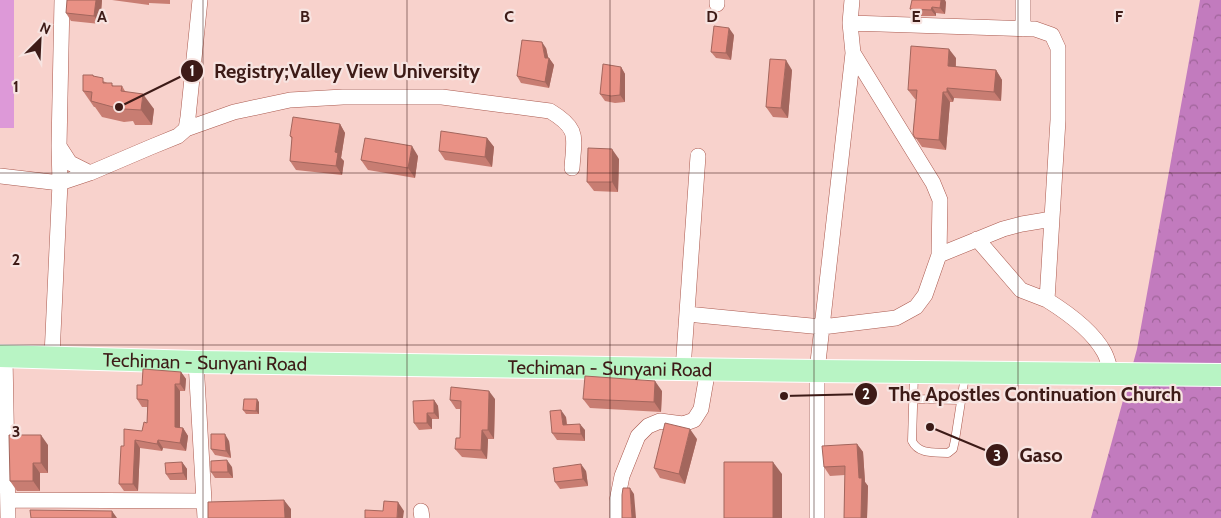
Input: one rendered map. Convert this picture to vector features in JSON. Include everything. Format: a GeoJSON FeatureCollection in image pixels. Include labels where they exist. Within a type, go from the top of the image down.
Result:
{"type":"FeatureCollection","features":[{"type":"Feature","properties":{"kind":"main road","name":"Techiman - Sunyani Road"},"geometry":{"type":"LineString","coordinates":[[3,356],[52,356],[196,362],[1221,375]]}},
{"type":"Feature","properties":{"kind":"street"},"geometry":{"type":"LineString","coordinates":[[52,356],[60,183],[62,0]]}},
{"type":"Feature","properties":{"kind":"street"},"geometry":{"type":"LineString","coordinates":[[186,129],[200,0]]}},
{"type":"Feature","properties":{"kind":"street"},"geometry":{"type":"LineString","coordinates":[[817,518],[817,371],[853,53],[850,23],[852,0]]}},
{"type":"Feature","properties":{"kind":"street"},"geometry":{"type":"LineString","coordinates":[[1023,0],[1023,28]]}},
{"type":"Feature","properties":{"kind":"street"},"geometry":{"type":"LineString","coordinates":[[850,23],[1023,28],[1035,29],[1052,35],[1058,48],[1058,120],[1047,300]]}},
{"type":"Feature","properties":{"kind":"street"},"geometry":{"type":"LineString","coordinates":[[687,314],[822,327],[896,318],[916,307],[925,295],[938,254],[940,200],[933,183],[853,53]]}},
{"type":"Feature","properties":{"kind":"street"},"geometry":{"type":"LineString","coordinates":[[0,176],[60,183],[90,173],[178,136],[186,129],[234,112],[290,100],[343,97],[442,96],[550,111],[565,120],[574,133],[572,168]]}},
{"type":"Feature","properties":{"kind":"street"},"geometry":{"type":"LineString","coordinates":[[59,146],[70,163],[90,173]]}},
{"type":"Feature","properties":{"kind":"street"},"geometry":{"type":"LineString","coordinates":[[683,369],[698,156]]}},
{"type":"Feature","properties":{"kind":"street"},"geometry":{"type":"LineString","coordinates":[[938,254],[1003,229],[1052,219]]}},
{"type":"Feature","properties":{"kind":"street"},"geometry":{"type":"LineString","coordinates":[[976,239],[1021,290],[1047,300],[1069,313],[1090,334],[1104,352],[1112,374]]}},
{"type":"Feature","properties":{"kind":"street"},"geometry":{"type":"LineString","coordinates":[[3,356],[8,518]]}},
{"type":"Feature","properties":{"kind":"street"},"geometry":{"type":"LineString","coordinates":[[196,362],[205,518]]}},
{"type":"Feature","properties":{"kind":"street"},"geometry":{"type":"LineString","coordinates":[[617,518],[616,501],[622,476],[638,436],[648,426],[660,421],[683,424],[694,420],[701,409],[708,369]]}},
{"type":"Feature","properties":{"kind":"street"},"geometry":{"type":"LineString","coordinates":[[8,500],[204,501]]}},
{"type":"Feature","properties":{"kind":"lane"},"geometry":{"type":"LineString","coordinates":[[914,372],[912,441],[915,448],[922,451],[948,453],[953,449],[966,373]]}},
{"type":"Feature","properties":{"kind":"lane"},"geometry":{"type":"LineString","coordinates":[[913,399],[961,400]]}},
{"type":"Feature","properties":{"kind":"green space"},"geometry":{"type":"Polygon","coordinates":[[[1200,0],[1221,0],[1221,518],[1091,518],[1137,349],[1200,0]]]}},
{"type":"Feature","properties":{"kind":"shaded area"},"geometry":{"type":"Polygon","coordinates":[[[0,0],[14,0],[14,128],[0,128],[0,0]]]}},
{"type":"Feature","properties":{"kind":"building"},"geometry":{"type":"Polygon","coordinates":[[[67,0],[96,0],[94,16],[66,13],[67,0]]]}},
{"type":"Feature","properties":{"kind":"building"},"geometry":{"type":"Polygon","coordinates":[[[912,0],[941,0],[940,8],[932,7],[931,10],[910,9],[912,0]]]}},
{"type":"Feature","properties":{"kind":"building"},"geometry":{"type":"Polygon","coordinates":[[[714,26],[729,28],[726,53],[711,52],[714,26]]]}},
{"type":"Feature","properties":{"kind":"building"},"geometry":{"type":"Polygon","coordinates":[[[522,40],[542,42],[545,58],[549,58],[545,82],[517,76],[522,40]]]}},
{"type":"Feature","properties":{"kind":"building"},"geometry":{"type":"Polygon","coordinates":[[[911,46],[949,49],[948,66],[996,70],[994,92],[947,88],[947,92],[943,92],[939,140],[915,138],[913,134],[917,90],[908,90],[911,46]]]}},
{"type":"Feature","properties":{"kind":"building"},"geometry":{"type":"Polygon","coordinates":[[[770,59],[786,60],[781,108],[766,107],[770,59]]]}},
{"type":"Feature","properties":{"kind":"building"},"geometry":{"type":"Polygon","coordinates":[[[603,64],[621,67],[620,95],[600,94],[603,64]]]}},
{"type":"Feature","properties":{"kind":"building"},"geometry":{"type":"Polygon","coordinates":[[[83,75],[103,78],[103,83],[112,83],[112,86],[122,86],[121,91],[143,94],[141,110],[124,109],[122,106],[113,107],[91,101],[92,92],[83,91],[83,75]]]}},
{"type":"Feature","properties":{"kind":"building"},"geometry":{"type":"Polygon","coordinates":[[[293,117],[340,124],[335,152],[338,153],[336,166],[290,161],[292,137],[290,136],[293,117]]]}},
{"type":"Feature","properties":{"kind":"building"},"geometry":{"type":"Polygon","coordinates":[[[441,131],[487,138],[485,157],[439,151],[441,131]]]}},
{"type":"Feature","properties":{"kind":"building"},"geometry":{"type":"Polygon","coordinates":[[[365,138],[412,146],[408,168],[361,160],[365,138]]]}},
{"type":"Feature","properties":{"kind":"building"},"geometry":{"type":"Polygon","coordinates":[[[588,148],[612,149],[612,182],[587,182],[588,148]]]}},
{"type":"Feature","properties":{"kind":"building"},"geometry":{"type":"Polygon","coordinates":[[[143,369],[181,372],[180,384],[175,384],[175,427],[183,428],[180,443],[158,440],[157,444],[135,440],[133,484],[119,484],[121,446],[124,446],[124,429],[142,431],[144,422],[147,423],[148,400],[137,399],[137,385],[142,385],[143,369]]]}},
{"type":"Feature","properties":{"kind":"building"},"geometry":{"type":"Polygon","coordinates":[[[585,376],[655,381],[654,402],[583,399],[585,376]]]}},
{"type":"Feature","properties":{"kind":"building"},"geometry":{"type":"Polygon","coordinates":[[[451,387],[489,391],[488,430],[482,430],[481,450],[455,449],[456,438],[460,438],[461,401],[450,400],[451,387]]]}},
{"type":"Feature","properties":{"kind":"building"},"geometry":{"type":"Polygon","coordinates":[[[244,399],[257,399],[256,411],[243,410],[244,399]]]}},
{"type":"Feature","properties":{"kind":"building"},"geometry":{"type":"Polygon","coordinates":[[[434,400],[434,413],[427,413],[427,423],[414,423],[413,401],[434,400]]]}},
{"type":"Feature","properties":{"kind":"building"},"geometry":{"type":"Polygon","coordinates":[[[561,410],[563,425],[580,424],[581,434],[552,433],[550,411],[561,410]]]}},
{"type":"Feature","properties":{"kind":"building"},"geometry":{"type":"Polygon","coordinates":[[[665,423],[690,429],[679,474],[654,468],[665,423]]]}},
{"type":"Feature","properties":{"kind":"building"},"geometry":{"type":"Polygon","coordinates":[[[211,434],[225,434],[226,451],[211,449],[211,434]]]}},
{"type":"Feature","properties":{"kind":"building"},"geometry":{"type":"Polygon","coordinates":[[[9,435],[41,435],[41,463],[33,463],[33,481],[10,481],[9,435]]]}},
{"type":"Feature","properties":{"kind":"building"},"geometry":{"type":"Polygon","coordinates":[[[857,444],[859,478],[862,478],[861,518],[844,518],[845,466],[824,467],[822,446],[857,444]]]}},
{"type":"Feature","properties":{"kind":"building"},"geometry":{"type":"Polygon","coordinates":[[[227,460],[228,472],[211,472],[211,461],[227,460]]]}},
{"type":"Feature","properties":{"kind":"building"},"geometry":{"type":"Polygon","coordinates":[[[182,462],[183,473],[166,474],[165,463],[182,462]]]}},
{"type":"Feature","properties":{"kind":"building"},"geometry":{"type":"Polygon","coordinates":[[[724,462],[773,462],[773,518],[724,518],[724,462]]]}},
{"type":"Feature","properties":{"kind":"building"},"geometry":{"type":"Polygon","coordinates":[[[581,464],[583,479],[555,482],[553,468],[581,464]]]}},
{"type":"Feature","properties":{"kind":"building"},"geometry":{"type":"Polygon","coordinates":[[[623,488],[630,488],[632,518],[622,518],[623,488]]]}},
{"type":"Feature","properties":{"kind":"building"},"geometry":{"type":"Polygon","coordinates":[[[284,500],[285,518],[208,518],[208,502],[284,500]]]}},
{"type":"Feature","properties":{"kind":"building"},"geometry":{"type":"Polygon","coordinates":[[[384,501],[398,502],[397,518],[365,518],[365,510],[383,511],[384,501]]]}},
{"type":"Feature","properties":{"kind":"building"},"geometry":{"type":"Polygon","coordinates":[[[30,510],[112,511],[112,518],[31,518],[30,510]]]}},
{"type":"Feature","properties":{"kind":"place","name":"Registry;Valley View University"},"geometry":{"type":"Point","coordinates":[119,107]}},
{"type":"Feature","properties":{"kind":"place","name":"The Apostles Continuation Church"},"geometry":{"type":"Point","coordinates":[784,396]}},
{"type":"Feature","properties":{"kind":"place","name":"Gaso"},"geometry":{"type":"Point","coordinates":[930,427]}}]}
